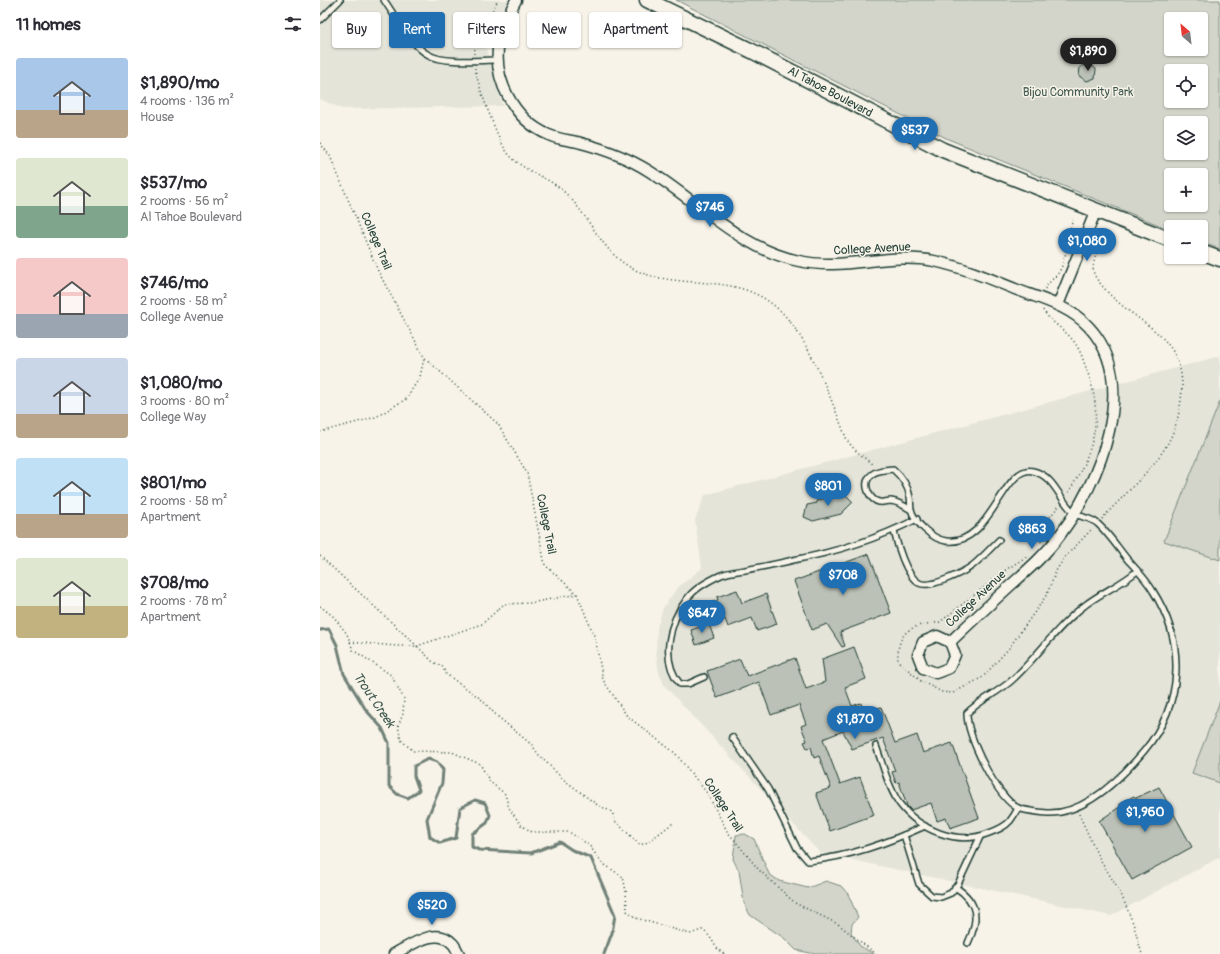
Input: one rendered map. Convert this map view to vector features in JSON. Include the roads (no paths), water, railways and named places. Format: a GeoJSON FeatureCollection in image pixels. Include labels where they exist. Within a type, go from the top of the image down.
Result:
{"type":"FeatureCollection","features":[{"type":"Feature","properties":{"kind":"main road","name":"Al Tahoe Boulevard"},"geometry":{"type":"LineString","coordinates":[[648,0],[752,51],[925,142],[968,161],[1164,237]]}},
{"type":"Feature","properties":{"kind":"main road"},"geometry":{"type":"LineString","coordinates":[[1208,255],[1220,259]]}},
{"type":"Feature","properties":{"kind":"street","name":"College Avenue"},"geometry":{"type":"LineString","coordinates":[[516,0],[502,29],[497,60],[504,89],[512,104],[521,116],[534,127],[548,135],[601,150],[644,168],[671,185],[743,240],[761,249],[801,262],[823,264],[847,264],[890,258],[930,260],[973,272],[1058,305],[1076,314],[1089,326],[1102,342],[1109,358],[1113,377],[1114,396],[1106,437],[1088,490],[1059,537],[1040,558],[950,642]]}},
{"type":"Feature","properties":{"kind":"street"},"geometry":{"type":"LineString","coordinates":[[1058,305],[1096,210]]}},
{"type":"Feature","properties":{"kind":"street"},"geometry":{"type":"LineString","coordinates":[[394,954],[425,938],[440,936],[452,943],[458,954]]}},
{"type":"Feature","properties":{"kind":"lane"},"geometry":{"type":"LineString","coordinates":[[320,20],[340,0]]}},
{"type":"Feature","properties":{"kind":"lane"},"geometry":{"type":"LineString","coordinates":[[384,0],[419,48],[429,56],[440,59],[497,60]]}},
{"type":"Feature","properties":{"kind":"lane"},"geometry":{"type":"LineString","coordinates":[[911,510],[901,504],[890,501],[879,502],[872,498],[867,489],[868,480],[872,474],[881,470],[893,470],[901,476],[910,495],[911,510],[917,520],[934,536],[945,541],[959,540],[971,536],[980,528],[992,508],[1013,480],[1021,473],[1030,470],[1040,473],[1051,483],[1075,513],[1087,517],[1098,524],[1152,589],[1170,625],[1178,670],[1170,705],[1164,722],[1154,739],[1132,766],[1109,786],[1081,805],[1064,812],[1047,813],[1018,808],[1001,792],[988,773],[966,722],[967,713],[975,704],[1002,689],[1013,680],[1058,629],[1084,606],[1127,580],[1137,571]]}},
{"type":"Feature","properties":{"kind":"lane"},"geometry":{"type":"LineString","coordinates":[[704,677],[688,684],[680,684],[674,677],[670,667],[668,651],[670,633],[677,614],[687,598],[704,584],[723,574],[832,552],[894,531],[917,520]]}},
{"type":"Feature","properties":{"kind":"lane"},"geometry":{"type":"LineString","coordinates":[[894,531],[899,551],[913,578],[919,583],[929,585],[955,576],[972,566],[999,540]]}},
{"type":"Feature","properties":{"kind":"lane"},"geometry":{"type":"LineString","coordinates":[[732,737],[768,789],[797,848],[808,861],[836,858],[904,835],[925,826]]}},
{"type":"Feature","properties":{"kind":"lane"},"geometry":{"type":"LineString","coordinates":[[876,746],[889,784],[899,802],[912,818],[925,826],[950,836],[980,837],[999,830],[1010,821],[1018,808]]}},
{"type":"Feature","properties":{"kind":"lane"},"geometry":{"type":"LineString","coordinates":[[904,835],[919,884],[932,896],[941,897],[951,893],[955,887],[980,837]]}},
{"type":"Feature","properties":{"kind":"lane"},"geometry":{"type":"LineString","coordinates":[[955,887],[964,892],[975,910],[975,930],[968,944]]}},
{"type":"Feature","properties":{"kind":"waterway","name":"Trout Creek"},"geometry":{"type":"LineString","coordinates":[[320,630],[329,629],[337,645],[344,674],[366,710],[382,728],[389,743],[389,786],[397,794],[408,798],[419,790],[414,776],[414,766],[428,759],[437,762],[443,770],[442,783],[427,819],[430,837],[440,843],[456,838],[460,808],[475,800],[485,803],[490,815],[487,823],[472,834],[472,847],[479,850],[531,853],[560,842],[572,850],[591,858],[615,915],[612,933],[604,954]]}},
{"type":"Feature","properties":{"kind":"park label","name":"Bijou Community Park"},"geometry":{"type":"Point","coordinates":[1078,92]}}]}
